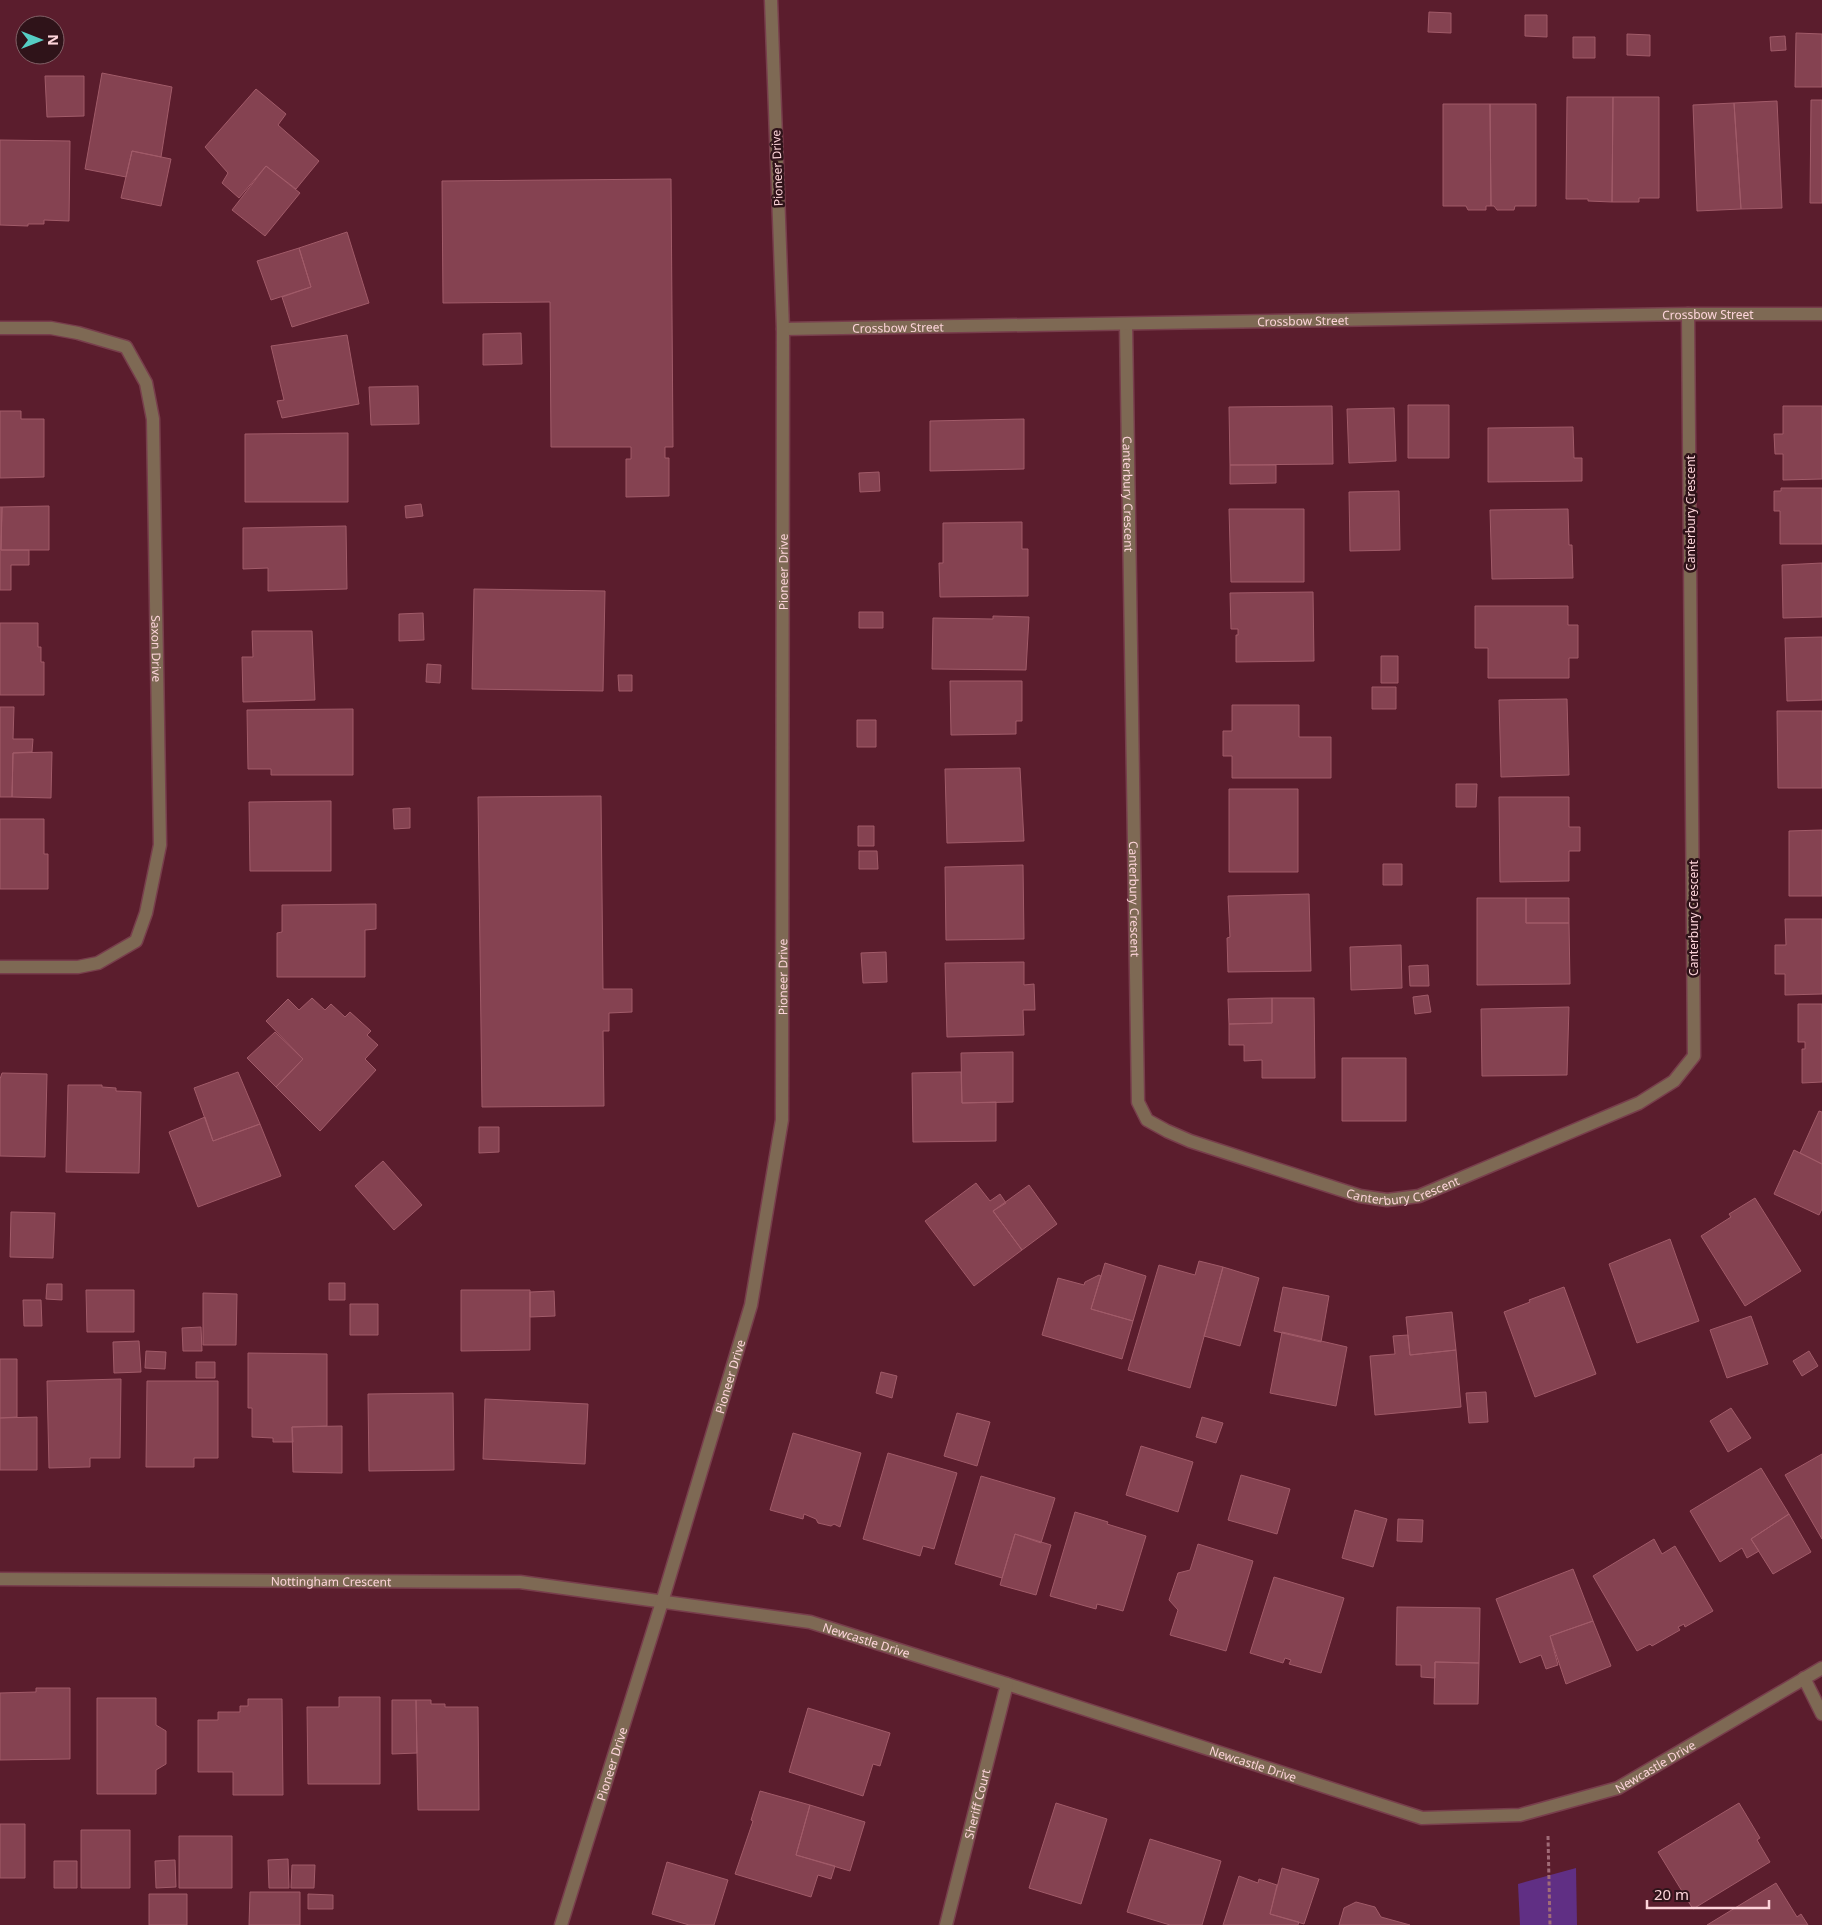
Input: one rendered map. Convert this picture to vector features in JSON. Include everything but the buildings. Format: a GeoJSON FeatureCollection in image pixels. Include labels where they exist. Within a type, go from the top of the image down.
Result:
{"type":"FeatureCollection","features":[{"type":"Feature","properties":{"kind":"street","name":"Pioneer Drive"},"geometry":{"type":"LineString","coordinates":[[561,1925],[662,1602],[751,1305],[782,1120],[783,329],[771,0]]}},
{"type":"Feature","properties":{"kind":"street","name":"Crossbow Street"},"geometry":{"type":"LineString","coordinates":[[783,329],[1688,314],[1822,314]]}},
{"type":"Feature","properties":{"kind":"street","name":"Canterbury Crescent"},"geometry":{"type":"LineString","coordinates":[[1126,324],[1138,1102],[1147,1120],[1190,1141],[1360,1196],[1387,1200],[1419,1196],[1639,1103],[1674,1081],[1694,1056],[1688,314]]}},
{"type":"Feature","properties":{"kind":"street","name":"Saxon Drive"},"geometry":{"type":"LineString","coordinates":[[0,328],[51,328],[126,346],[146,383],[153,419],[160,845],[146,913],[136,941],[98,963],[78,968],[0,967]]}},
{"type":"Feature","properties":{"kind":"street","name":"Nottingham Crescent"},"geometry":{"type":"LineString","coordinates":[[0,1579],[520,1582],[662,1602]]}},
{"type":"Feature","properties":{"kind":"street","name":"Newcastle Drive"},"geometry":{"type":"LineString","coordinates":[[662,1602],[810,1622],[1422,1818],[1520,1816],[1618,1788],[1822,1668]]}},
{"type":"Feature","properties":{"kind":"street"},"geometry":{"type":"LineString","coordinates":[[1804,1678],[1822,1714]]}},
{"type":"Feature","properties":{"kind":"street","name":"Sheriff Court"},"geometry":{"type":"LineString","coordinates":[[946,1925],[1007,1684]]}},
{"type":"Feature","properties":{"kind":"path"},"geometry":{"type":"LineString","coordinates":[[1547,1808],[1550,1925]]}},
{"type":"Feature","properties":{"kind":"shaded area"},"geometry":{"type":"Polygon","coordinates":[[[1576,1868],[1577,1925],[1520,1925],[1518,1884],[1576,1868]]]}}]}
